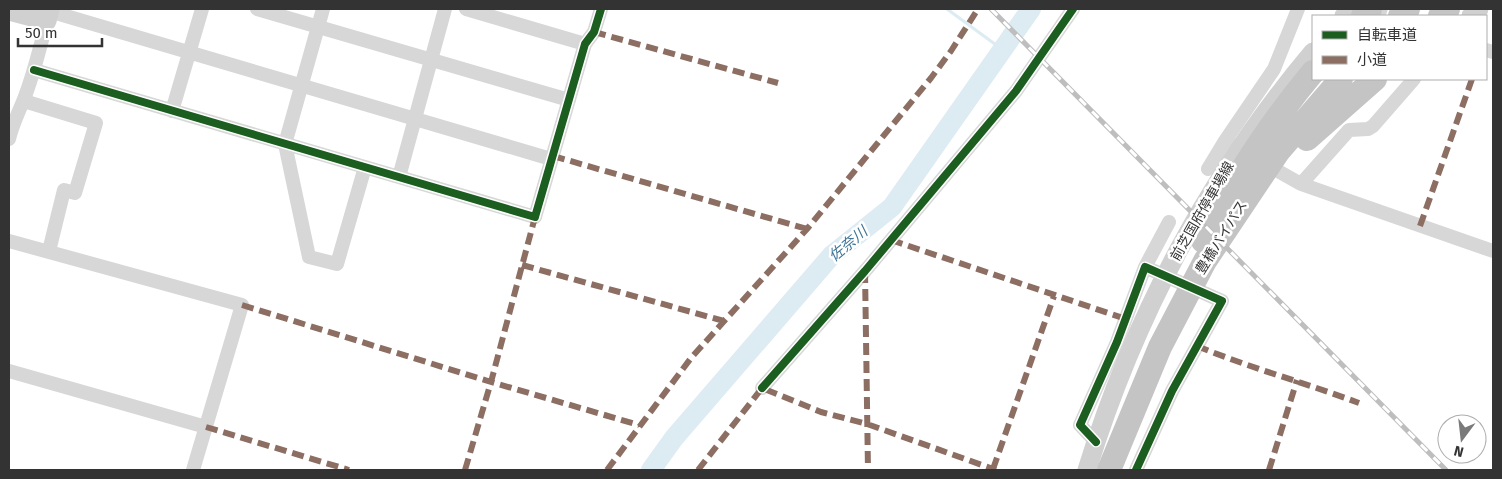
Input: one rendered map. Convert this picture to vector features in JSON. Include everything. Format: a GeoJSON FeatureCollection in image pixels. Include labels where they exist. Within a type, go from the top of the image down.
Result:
{"type":"FeatureCollection","features":[{"type":"Feature","properties":{"kind":"highway"},"geometry":{"type":"LineString","coordinates":[[1270,146],[1312,74]]}},
{"type":"Feature","properties":{"kind":"highway","name":"豊橋バイパス"},"geometry":{"type":"LineString","coordinates":[[1098,470],[1135,382],[1178,294],[1270,146],[1327,80]]}},
{"type":"Feature","properties":{"kind":"highway","name":"豊橋バイパス"},"geometry":{"type":"LineString","coordinates":[[1109,470],[1141,388],[1181,303],[1233,217],[1270,146],[1340,80]]}},
{"type":"Feature","properties":{"kind":"highway"},"geometry":{"type":"LineString","coordinates":[[1270,146],[1373,80]]}},
{"type":"Feature","properties":{"kind":"main road"},"geometry":{"type":"LineString","coordinates":[[9,11],[49,14]]}},
{"type":"Feature","properties":{"kind":"main road","name":"前芝国府停車場線"},"geometry":{"type":"LineString","coordinates":[[1087,470],[1096,442],[1154,300],[1197,214],[1223,171],[1270,146],[1285,85],[1312,53]]}},
{"type":"Feature","properties":{"kind":"street"},"geometry":{"type":"LineString","coordinates":[[172,111],[202,9]]}},
{"type":"Feature","properties":{"kind":"street"},"geometry":{"type":"LineString","coordinates":[[257,9],[569,100]]}},
{"type":"Feature","properties":{"kind":"street"},"geometry":{"type":"LineString","coordinates":[[323,9],[286,144],[310,257],[337,264],[365,167]]}},
{"type":"Feature","properties":{"kind":"street"},"geometry":{"type":"LineString","coordinates":[[399,177],[445,9]]}},
{"type":"Feature","properties":{"kind":"street"},"geometry":{"type":"LineString","coordinates":[[466,9],[585,44]]}},
{"type":"Feature","properties":{"kind":"street"},"geometry":{"type":"LineString","coordinates":[[34,70],[535,216],[585,44],[594,32],[601,9]]}},
{"type":"Feature","properties":{"kind":"street"},"geometry":{"type":"LineString","coordinates":[[762,388],[865,271],[1016,91],[1073,9]]}},
{"type":"Feature","properties":{"kind":"street"},"geometry":{"type":"LineString","coordinates":[[1208,169],[1274,69],[1298,9]]}},
{"type":"Feature","properties":{"kind":"street"},"geometry":{"type":"LineString","coordinates":[[9,139],[12,113],[24,101],[49,14],[189,52],[552,159]]}},
{"type":"Feature","properties":{"kind":"street"},"geometry":{"type":"LineString","coordinates":[[1301,184],[1349,130],[1368,129],[1373,126],[1413,80]]}},
{"type":"Feature","properties":{"kind":"street"},"geometry":{"type":"LineString","coordinates":[[24,101],[96,123],[75,193],[64,190],[49,251]]}},
{"type":"Feature","properties":{"kind":"street"},"geometry":{"type":"LineString","coordinates":[[1225,141],[1301,184],[1493,251]]}},
{"type":"Feature","properties":{"kind":"street"},"geometry":{"type":"LineString","coordinates":[[1096,442],[1080,424],[1117,342],[1146,267],[1169,222]]}},
{"type":"Feature","properties":{"kind":"street"},"geometry":{"type":"LineString","coordinates":[[9,241],[242,305],[193,470]]}},
{"type":"Feature","properties":{"kind":"street"},"geometry":{"type":"LineString","coordinates":[[1136,470],[1172,391],[1222,301],[1146,267]]}},
{"type":"Feature","properties":{"kind":"street"},"geometry":{"type":"LineString","coordinates":[[9,371],[206,427]]}},
{"type":"Feature","properties":{"kind":"waterway"},"geometry":{"type":"LineString","coordinates":[[947,9],[1003,50]]}},
{"type":"Feature","properties":{"kind":"waterway","name":"佐奈川"},"geometry":{"type":"LineString","coordinates":[[651,470],[674,438],[832,255],[892,207],[1031,9]]}},
{"type":"Feature","properties":{"kind":"tunnel"},"geometry":{"type":"LineString","coordinates":[[1368,9],[1386,15]]}},
{"type":"Feature","properties":{"kind":"railway"},"geometry":{"type":"LineString","coordinates":[[991,9],[1446,470]]}},
{"type":"Feature","properties":{"kind":"marked path"},"geometry":{"type":"LineString","coordinates":[[607,470],[691,358],[807,229],[931,78],[978,9]]}},
{"type":"Feature","properties":{"kind":"marked path"},"geometry":{"type":"LineString","coordinates":[[594,32],[778,83]]}},
{"type":"Feature","properties":{"kind":"marked path"},"geometry":{"type":"LineString","coordinates":[[1420,226],[1472,80]]}},
{"type":"Feature","properties":{"kind":"marked path"},"geometry":{"type":"LineString","coordinates":[[553,156],[807,229]]}},
{"type":"Feature","properties":{"kind":"marked path"},"geometry":{"type":"LineString","coordinates":[[465,470],[491,382],[535,217]]}},
{"type":"Feature","properties":{"kind":"marked path"},"geometry":{"type":"LineString","coordinates":[[891,240],[1126,319]]}},
{"type":"Feature","properties":{"kind":"marked path"},"geometry":{"type":"LineString","coordinates":[[522,265],[724,321]]}},
{"type":"Feature","properties":{"kind":"marked path"},"geometry":{"type":"LineString","coordinates":[[865,271],[868,470]]}},
{"type":"Feature","properties":{"kind":"marked path"},"geometry":{"type":"LineString","coordinates":[[993,469],[1054,296]]}},
{"type":"Feature","properties":{"kind":"marked path"},"geometry":{"type":"LineString","coordinates":[[242,305],[491,382],[639,425]]}},
{"type":"Feature","properties":{"kind":"marked path"},"geometry":{"type":"LineString","coordinates":[[1197,346],[1359,403]]}},
{"type":"Feature","properties":{"kind":"marked path"},"geometry":{"type":"LineString","coordinates":[[1269,470],[1297,380]]}},
{"type":"Feature","properties":{"kind":"marked path"},"geometry":{"type":"LineString","coordinates":[[698,470],[762,388],[821,412],[867,424],[996,470]]}},
{"type":"Feature","properties":{"kind":"marked path"},"geometry":{"type":"LineString","coordinates":[[206,427],[349,470]]}},
{"type":"Feature","properties":{"kind":"cycle path"},"geometry":{"type":"LineString","coordinates":[[34,70],[535,217],[585,44],[594,32],[601,9]]}},
{"type":"Feature","properties":{"kind":"cycle path"},"geometry":{"type":"LineString","coordinates":[[762,388],[865,271],[1016,91],[1073,9]]}},
{"type":"Feature","properties":{"kind":"cycle path"},"geometry":{"type":"LineString","coordinates":[[1096,442],[1080,425],[1117,342],[1145,267],[1222,301],[1172,391],[1136,470]]}}]}
